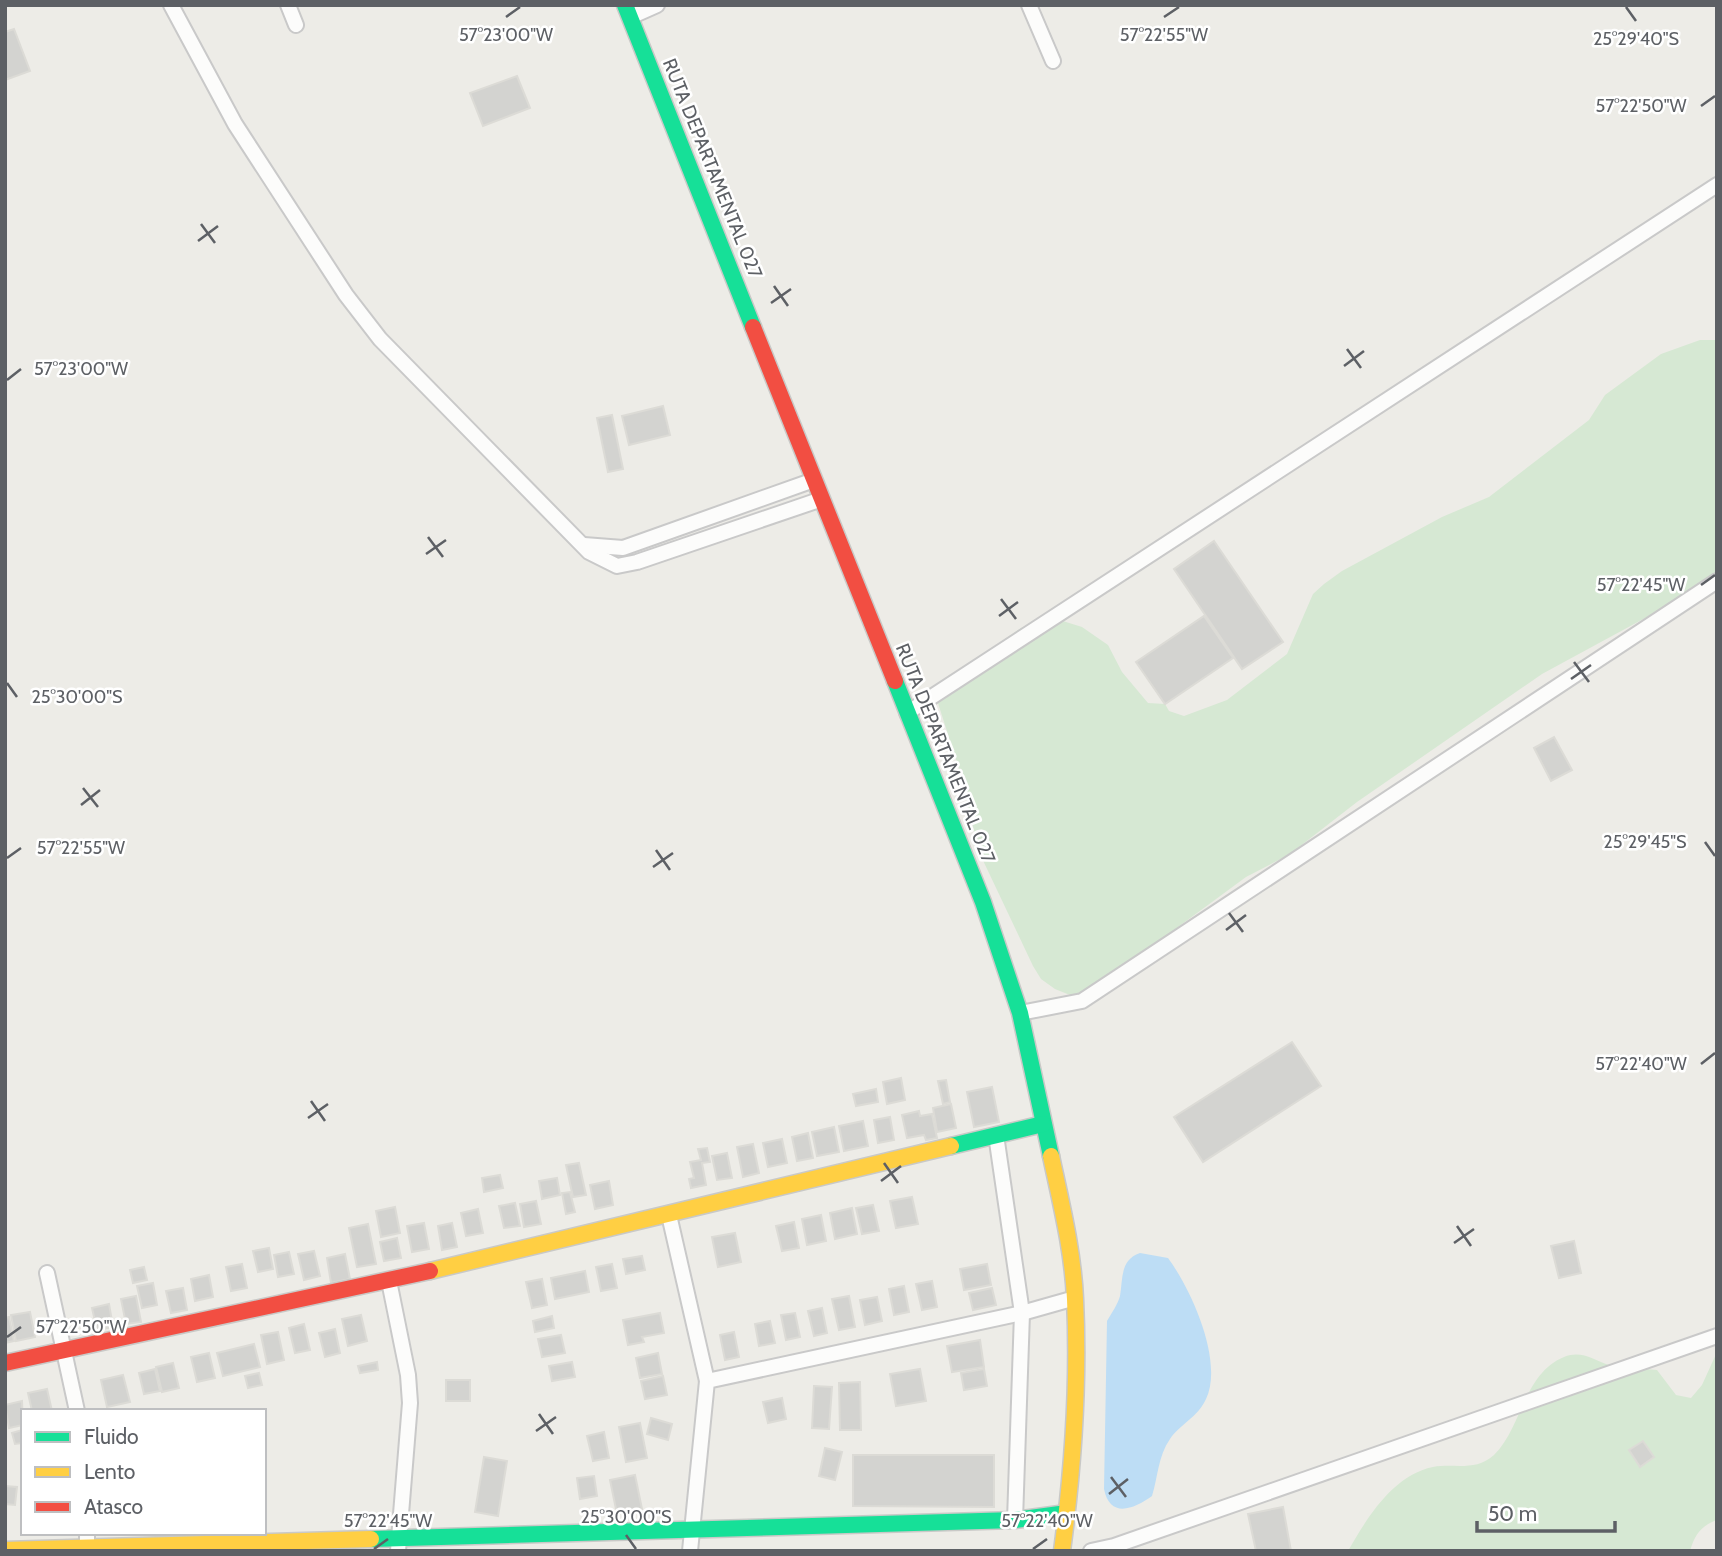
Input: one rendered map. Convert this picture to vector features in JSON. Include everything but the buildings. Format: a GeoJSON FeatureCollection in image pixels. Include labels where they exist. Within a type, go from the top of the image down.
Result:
{"type":"FeatureCollection","features":[{"type":"Feature","properties":{"kind":"street"},"geometry":{"type":"LineString","coordinates":[[171,5],[235,124],[346,295],[380,339],[582,545],[617,566],[637,562],[822,499]]}},
{"type":"Feature","properties":{"kind":"street"},"geometry":{"type":"LineString","coordinates":[[288,5],[296,25]]}},
{"type":"Feature","properties":{"kind":"street"},"geometry":{"type":"LineString","coordinates":[[628,11],[657,5]]}},
{"type":"Feature","properties":{"kind":"street"},"geometry":{"type":"LineString","coordinates":[[1029,5],[1053,61]]}},
{"type":"Feature","properties":{"kind":"street","name":"RUTA DEPARTAMENTAL 027"},"geometry":{"type":"LineString","coordinates":[[628,11],[983,902],[1020,1013],[1066,1227],[1075,1298],[1067,1513],[1062,1551]]}},
{"type":"Feature","properties":{"kind":"street"},"geometry":{"type":"LineString","coordinates":[[907,713],[1717,185]]}},
{"type":"Feature","properties":{"kind":"street"},"geometry":{"type":"LineString","coordinates":[[582,545],[623,548],[814,480]]}},
{"type":"Feature","properties":{"kind":"street"},"geometry":{"type":"LineString","coordinates":[[1020,1013],[1082,1001],[1717,581]]}},
{"type":"Feature","properties":{"kind":"street"},"geometry":{"type":"LineString","coordinates":[[5,1363],[390,1281],[1043,1124]]}},
{"type":"Feature","properties":{"kind":"street"},"geometry":{"type":"LineString","coordinates":[[996,1135],[1021,1313],[1015,1520]]}},
{"type":"Feature","properties":{"kind":"street"},"geometry":{"type":"LineString","coordinates":[[668,1215],[707,1381],[690,1551]]}},
{"type":"Feature","properties":{"kind":"street"},"geometry":{"type":"LineString","coordinates":[[47,1273],[77,1409]]}},
{"type":"Feature","properties":{"kind":"street"},"geometry":{"type":"LineString","coordinates":[[390,1281],[408,1375],[410,1403],[398,1544]]}},
{"type":"Feature","properties":{"kind":"street"},"geometry":{"type":"LineString","coordinates":[[707,1381],[1021,1313],[1075,1298]]}},
{"type":"Feature","properties":{"kind":"street"},"geometry":{"type":"LineString","coordinates":[[1091,1551],[1114,1546],[1717,1336]]}},
{"type":"Feature","properties":{"kind":"street"},"geometry":{"type":"LineString","coordinates":[[5,1550],[87,1544],[398,1544],[692,1528],[1015,1520],[1067,1513]]}},
{"type":"Feature","properties":{"kind":"green space"},"geometry":{"type":"Polygon","coordinates":[[[1700,340],[1717,340],[1717,579],[1542,674],[1357,802],[1290,854],[1246,877],[1178,927],[1140,961],[1085,993],[1070,995],[1041,979],[979,852],[961,775],[937,700],[944,687],[966,666],[1021,628],[1050,617],[1082,627],[1108,645],[1122,672],[1148,703],[1165,704],[1169,711],[1184,716],[1227,700],[1287,654],[1313,594],[1324,584],[1342,571],[1442,517],[1489,497],[1589,420],[1605,395],[1661,354],[1700,340]]]}},
{"type":"Feature","properties":{"kind":"green space"},"geometry":{"type":"Polygon","coordinates":[[[1717,1352],[1717,1520],[1699,1531],[1690,1551],[1348,1551],[1373,1512],[1394,1488],[1406,1479],[1433,1467],[1472,1465],[1494,1455],[1511,1431],[1531,1388],[1550,1365],[1564,1357],[1582,1355],[1609,1365],[1657,1370],[1676,1395],[1691,1398],[1702,1385],[1717,1352]]]}},
{"type":"Feature","properties":{"kind":"water"},"geometry":{"type":"Polygon","coordinates":[[[1140,1253],[1168,1258],[1177,1271],[1195,1306],[1208,1346],[1210,1383],[1203,1405],[1174,1434],[1166,1446],[1152,1496],[1138,1505],[1124,1509],[1112,1505],[1104,1489],[1107,1321],[1119,1299],[1126,1265],[1140,1253]]]}},
{"type":"Feature","properties":{"kind":"traffic: fast"},"geometry":{"type":"LineString","coordinates":[[625,5],[753,327]]}},
{"type":"Feature","properties":{"kind":"traffic: fast"},"geometry":{"type":"LineString","coordinates":[[895,681],[983,902],[1020,1013],[1051,1156]]}},
{"type":"Feature","properties":{"kind":"traffic: fast"},"geometry":{"type":"LineString","coordinates":[[951,1146],[1043,1124]]}},
{"type":"Feature","properties":{"kind":"traffic: fast"},"geometry":{"type":"LineString","coordinates":[[371,1539],[1015,1520],[1067,1513]]}},
{"type":"Feature","properties":{"kind":"traffic: slow"},"geometry":{"type":"LineString","coordinates":[[430,1271],[951,1146]]}},
{"type":"Feature","properties":{"kind":"traffic: slow"},"geometry":{"type":"LineString","coordinates":[[1051,1156],[1072,1263],[1076,1330],[1074,1425],[1062,1551]]}},
{"type":"Feature","properties":{"kind":"traffic: slow"},"geometry":{"type":"LineString","coordinates":[[5,1550],[371,1539]]}},
{"type":"Feature","properties":{"kind":"traffic: jam"},"geometry":{"type":"LineString","coordinates":[[753,327],[895,681]]}},
{"type":"Feature","properties":{"kind":"traffic: jam"},"geometry":{"type":"LineString","coordinates":[[5,1363],[430,1271]]}}]}
